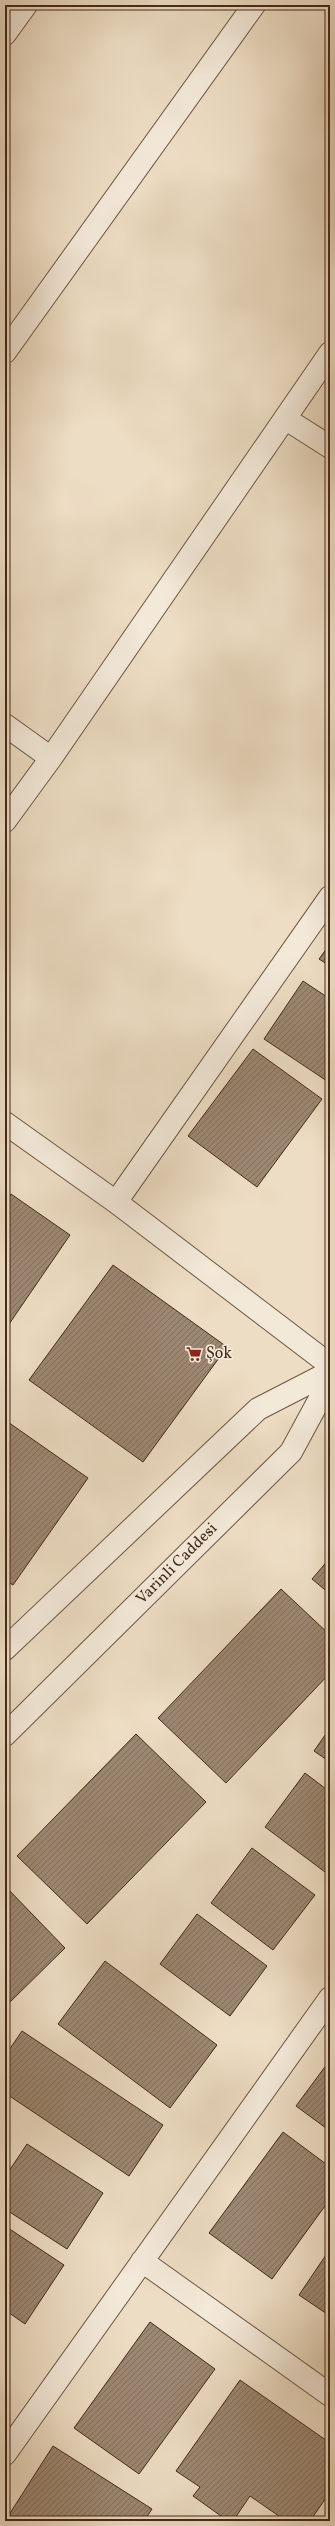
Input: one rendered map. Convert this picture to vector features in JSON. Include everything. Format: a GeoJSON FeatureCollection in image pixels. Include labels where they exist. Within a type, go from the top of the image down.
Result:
{"type":"FeatureCollection","features":[{"type":"Feature","properties":{"kind":"street"},"geometry":{"type":"LineString","coordinates":[[5,34],[26,5]]}},
{"type":"Feature","properties":{"kind":"street"},"geometry":{"type":"LineString","coordinates":[[5,352],[254,5]]}},
{"type":"Feature","properties":{"kind":"street"},"geometry":{"type":"LineString","coordinates":[[5,821],[51,758],[286,419],[330,353]]}},
{"type":"Feature","properties":{"kind":"street"},"geometry":{"type":"LineString","coordinates":[[286,419],[330,447]]}},
{"type":"Feature","properties":{"kind":"street"},"geometry":{"type":"LineString","coordinates":[[5,725],[51,758]]}},
{"type":"Feature","properties":{"kind":"street"},"geometry":{"type":"LineString","coordinates":[[116,1202],[330,897]]}},
{"type":"Feature","properties":{"kind":"street"},"geometry":{"type":"LineString","coordinates":[[5,1123],[116,1202],[330,1364]]}},
{"type":"Feature","properties":{"kind":"street"},"geometry":{"type":"LineString","coordinates":[[5,1649],[258,1410],[330,1372]]}},
{"type":"Feature","properties":{"kind":"street","name":"Varinli Caddesi"},"geometry":{"type":"LineString","coordinates":[[5,1734],[290,1452],[330,1380]]}},
{"type":"Feature","properties":{"kind":"street"},"geometry":{"type":"LineString","coordinates":[[5,2454],[330,1998]]}},
{"type":"Feature","properties":{"kind":"street"},"geometry":{"type":"LineString","coordinates":[[142,2261],[330,2395]]}},
{"type":"Feature","properties":{"kind":"building"},"geometry":{"type":"Polygon","coordinates":[[[330,944],[330,966],[319,959],[330,944]]]}},
{"type":"Feature","properties":{"kind":"building"},"geometry":{"type":"Polygon","coordinates":[[[303,981],[330,999],[330,1083],[264,1039],[303,981]]]}},
{"type":"Feature","properties":{"kind":"building"},"geometry":{"type":"Polygon","coordinates":[[[253,1049],[322,1099],[257,1187],[188,1136],[253,1049]]]}},
{"type":"Feature","properties":{"kind":"building"},"geometry":{"type":"Polygon","coordinates":[[[11,1194],[70,1235],[5,1330],[5,1203],[11,1194]]]}},
{"type":"Feature","properties":{"kind":"building"},"geometry":{"type":"Polygon","coordinates":[[[113,1265],[227,1347],[143,1462],[29,1380],[113,1265]]]}},
{"type":"Feature","properties":{"kind":"building"},"geometry":{"type":"Polygon","coordinates":[[[5,1420],[88,1478],[13,1585],[5,1580],[5,1420]]]}},
{"type":"Feature","properties":{"kind":"building"},"geometry":{"type":"Polygon","coordinates":[[[330,1558],[330,1594],[312,1579],[330,1558]]]}},
{"type":"Feature","properties":{"kind":"building"},"geometry":{"type":"Polygon","coordinates":[[[281,1589],[330,1635],[330,1673],[226,1783],[158,1718],[281,1589]]]}},
{"type":"Feature","properties":{"kind":"building"},"geometry":{"type":"Polygon","coordinates":[[[330,1728],[330,1762],[314,1751],[330,1728]]]}},
{"type":"Feature","properties":{"kind":"building"},"geometry":{"type":"Polygon","coordinates":[[[136,1734],[206,1802],[87,1924],[17,1856],[136,1734]]]}},
{"type":"Feature","properties":{"kind":"building"},"geometry":{"type":"Polygon","coordinates":[[[305,1773],[330,1792],[330,1865],[325,1872],[265,1827],[305,1773]]]}},
{"type":"Feature","properties":{"kind":"building"},"geometry":{"type":"Polygon","coordinates":[[[252,1848],[315,1895],[273,1950],[211,1903],[252,1848]]]}},
{"type":"Feature","properties":{"kind":"building"},"geometry":{"type":"Polygon","coordinates":[[[5,1886],[65,1948],[8,2004],[5,2000],[5,1886]]]}},
{"type":"Feature","properties":{"kind":"building"},"geometry":{"type":"Polygon","coordinates":[[[197,1914],[267,1966],[230,2016],[160,1964],[197,1914]]]}},
{"type":"Feature","properties":{"kind":"building"},"geometry":{"type":"Polygon","coordinates":[[[105,1961],[217,2045],[170,2108],[58,2024],[105,1961]]]}},
{"type":"Feature","properties":{"kind":"building"},"geometry":{"type":"Polygon","coordinates":[[[22,2031],[163,2125],[129,2176],[5,2093],[5,2056],[22,2031]]]}},
{"type":"Feature","properties":{"kind":"building"},"geometry":{"type":"Polygon","coordinates":[[[330,2060],[330,2131],[296,2106],[330,2060]]]}},
{"type":"Feature","properties":{"kind":"building"},"geometry":{"type":"Polygon","coordinates":[[[283,2132],[330,2167],[330,2199],[272,2279],[209,2233],[283,2132]]]}},
{"type":"Feature","properties":{"kind":"building"},"geometry":{"type":"Polygon","coordinates":[[[27,2144],[103,2193],[67,2249],[5,2209],[5,2177],[27,2144]]]}},
{"type":"Feature","properties":{"kind":"building"},"geometry":{"type":"Polygon","coordinates":[[[5,2226],[64,2265],[25,2324],[5,2310],[5,2226]]]}},
{"type":"Feature","properties":{"kind":"building"},"geometry":{"type":"Polygon","coordinates":[[[330,2249],[330,2316],[299,2295],[330,2249]]]}},
{"type":"Feature","properties":{"kind":"building"},"geometry":{"type":"Polygon","coordinates":[[[150,2322],[215,2369],[139,2474],[74,2428],[150,2322]]]}},
{"type":"Feature","properties":{"kind":"building"},"geometry":{"type":"Polygon","coordinates":[[[240,2380],[330,2443],[330,2492],[310,2521],[286,2521],[250,2496],[233,2521],[228,2521],[193,2496],[200,2487],[176,2471],[240,2380]]]}},
{"type":"Feature","properties":{"kind":"building"},"geometry":{"type":"Polygon","coordinates":[[[53,2446],[152,2509],[144,2521],[5,2521],[53,2446]]]}},
{"type":"Feature","properties":{"kind":"place","name":"Şok"},"geometry":{"type":"Point","coordinates":[194,1354]}}]}
